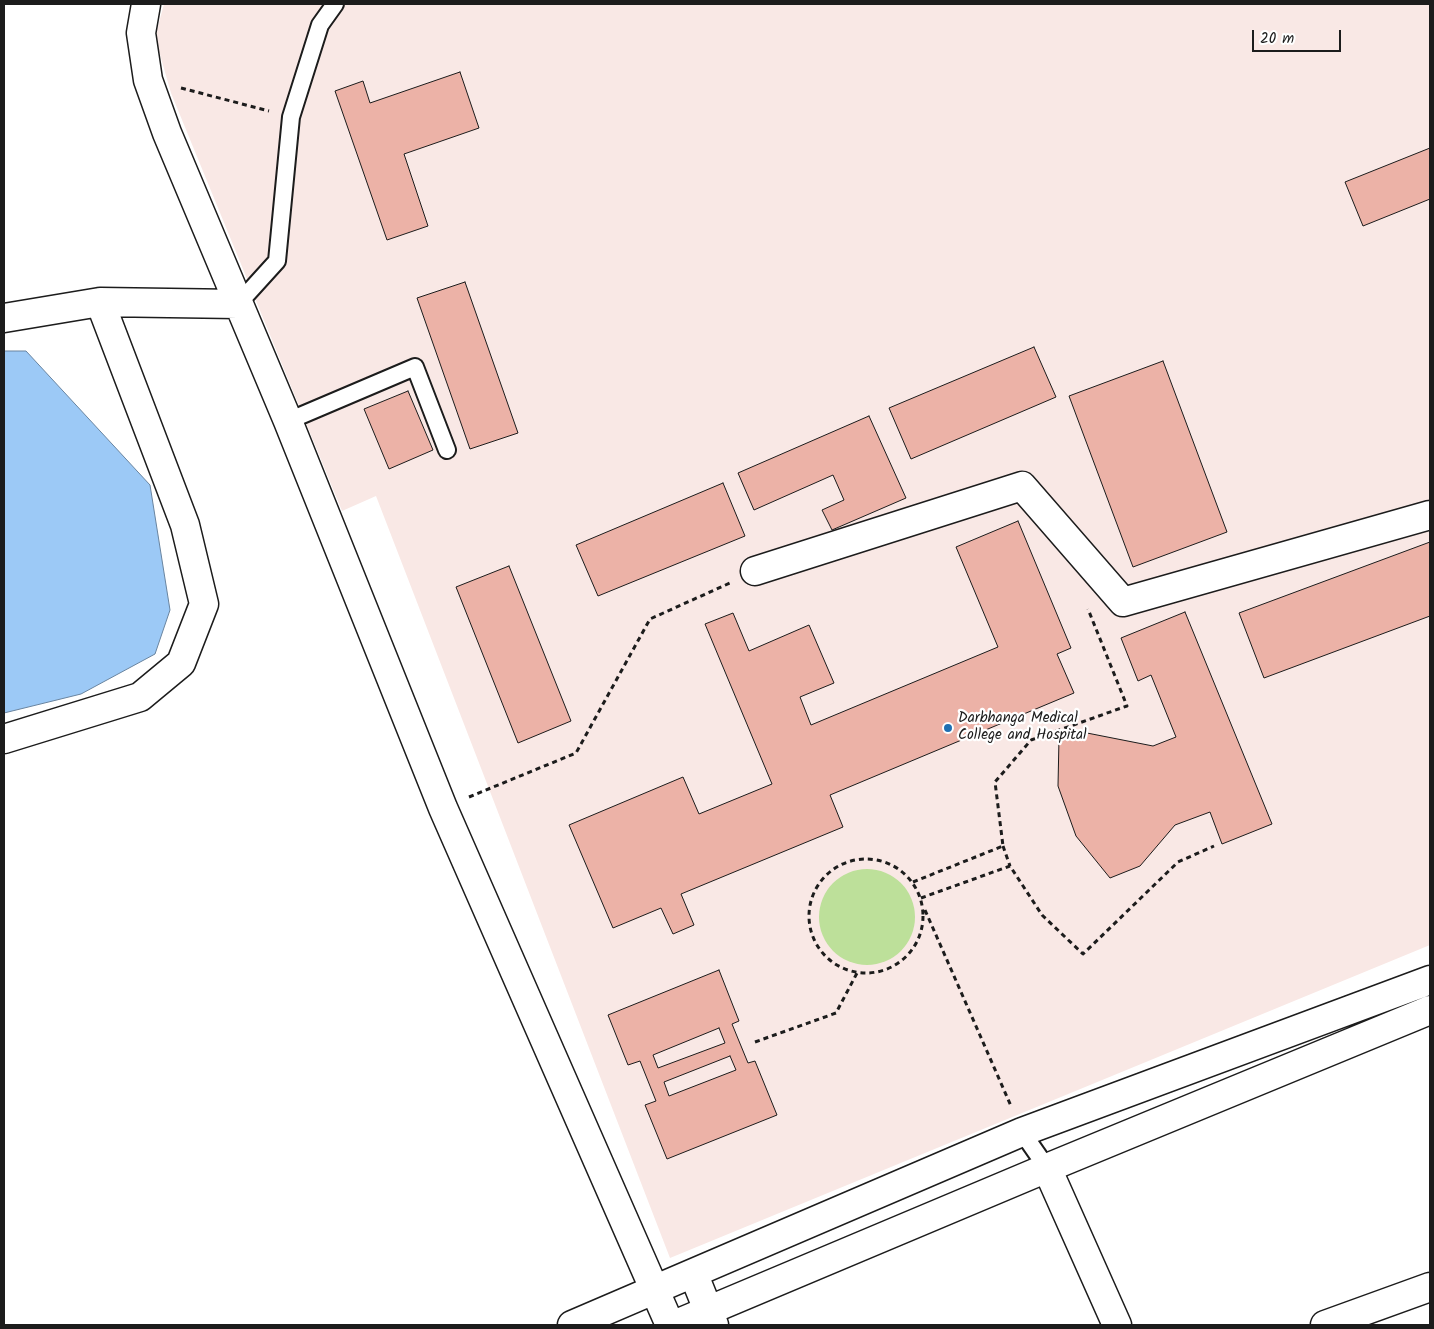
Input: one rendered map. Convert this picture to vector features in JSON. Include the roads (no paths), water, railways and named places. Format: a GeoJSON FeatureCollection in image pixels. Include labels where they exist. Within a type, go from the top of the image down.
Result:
{"type":"FeatureCollection","features":[{"type":"Feature","properties":{"kind":"street"},"geometry":{"type":"LineString","coordinates":[[146,4],[141,34],[148,80],[166,132],[288,421],[443,808],[670,1325]]}},
{"type":"Feature","properties":{"kind":"street"},"geometry":{"type":"LineString","coordinates":[[4,318],[100,302],[238,304]]}},
{"type":"Feature","properties":{"kind":"street"},"geometry":{"type":"LineString","coordinates":[[4,739],[140,697],[181,663],[204,604],[185,525],[100,302]]}},
{"type":"Feature","properties":{"kind":"street"},"geometry":{"type":"LineString","coordinates":[[755,571],[1022,486],[1123,602],[1430,515]]}},
{"type":"Feature","properties":{"kind":"street"},"geometry":{"type":"LineString","coordinates":[[572,1325],[694,1275],[1022,1132],[1430,980]]}},
{"type":"Feature","properties":{"kind":"street"},"geometry":{"type":"LineString","coordinates":[[674,1325],[711,1318],[1047,1168],[1430,1010]]}},
{"type":"Feature","properties":{"kind":"street"},"geometry":{"type":"LineString","coordinates":[[1047,1168],[1117,1325]]}},
{"type":"Feature","properties":{"kind":"street"},"geometry":{"type":"LineString","coordinates":[[694,1275],[711,1318]]}},
{"type":"Feature","properties":{"kind":"street"},"geometry":{"type":"LineString","coordinates":[[1325,1325],[1364,1319],[1430,1287]]}},
{"type":"Feature","properties":{"kind":"lane"},"geometry":{"type":"LineString","coordinates":[[238,304],[277,261],[292,117],[320,25],[335,4]]}},
{"type":"Feature","properties":{"kind":"lane"},"geometry":{"type":"LineString","coordinates":[[288,421],[415,367],[447,450]]}},
{"type":"Feature","properties":{"kind":"lane"},"geometry":{"type":"LineString","coordinates":[[1022,1132],[1047,1168]]}},
{"type":"Feature","properties":{"kind":"water"},"geometry":{"type":"Polygon","coordinates":[[[4,351],[26,351],[150,485],[170,610],[155,654],[81,694],[4,713],[4,351]]]}},
{"type":"Feature","properties":{"kind":"place","name":"Darbhanga Medical College and Hospital"},"geometry":{"type":"Point","coordinates":[948,728]}}]}
